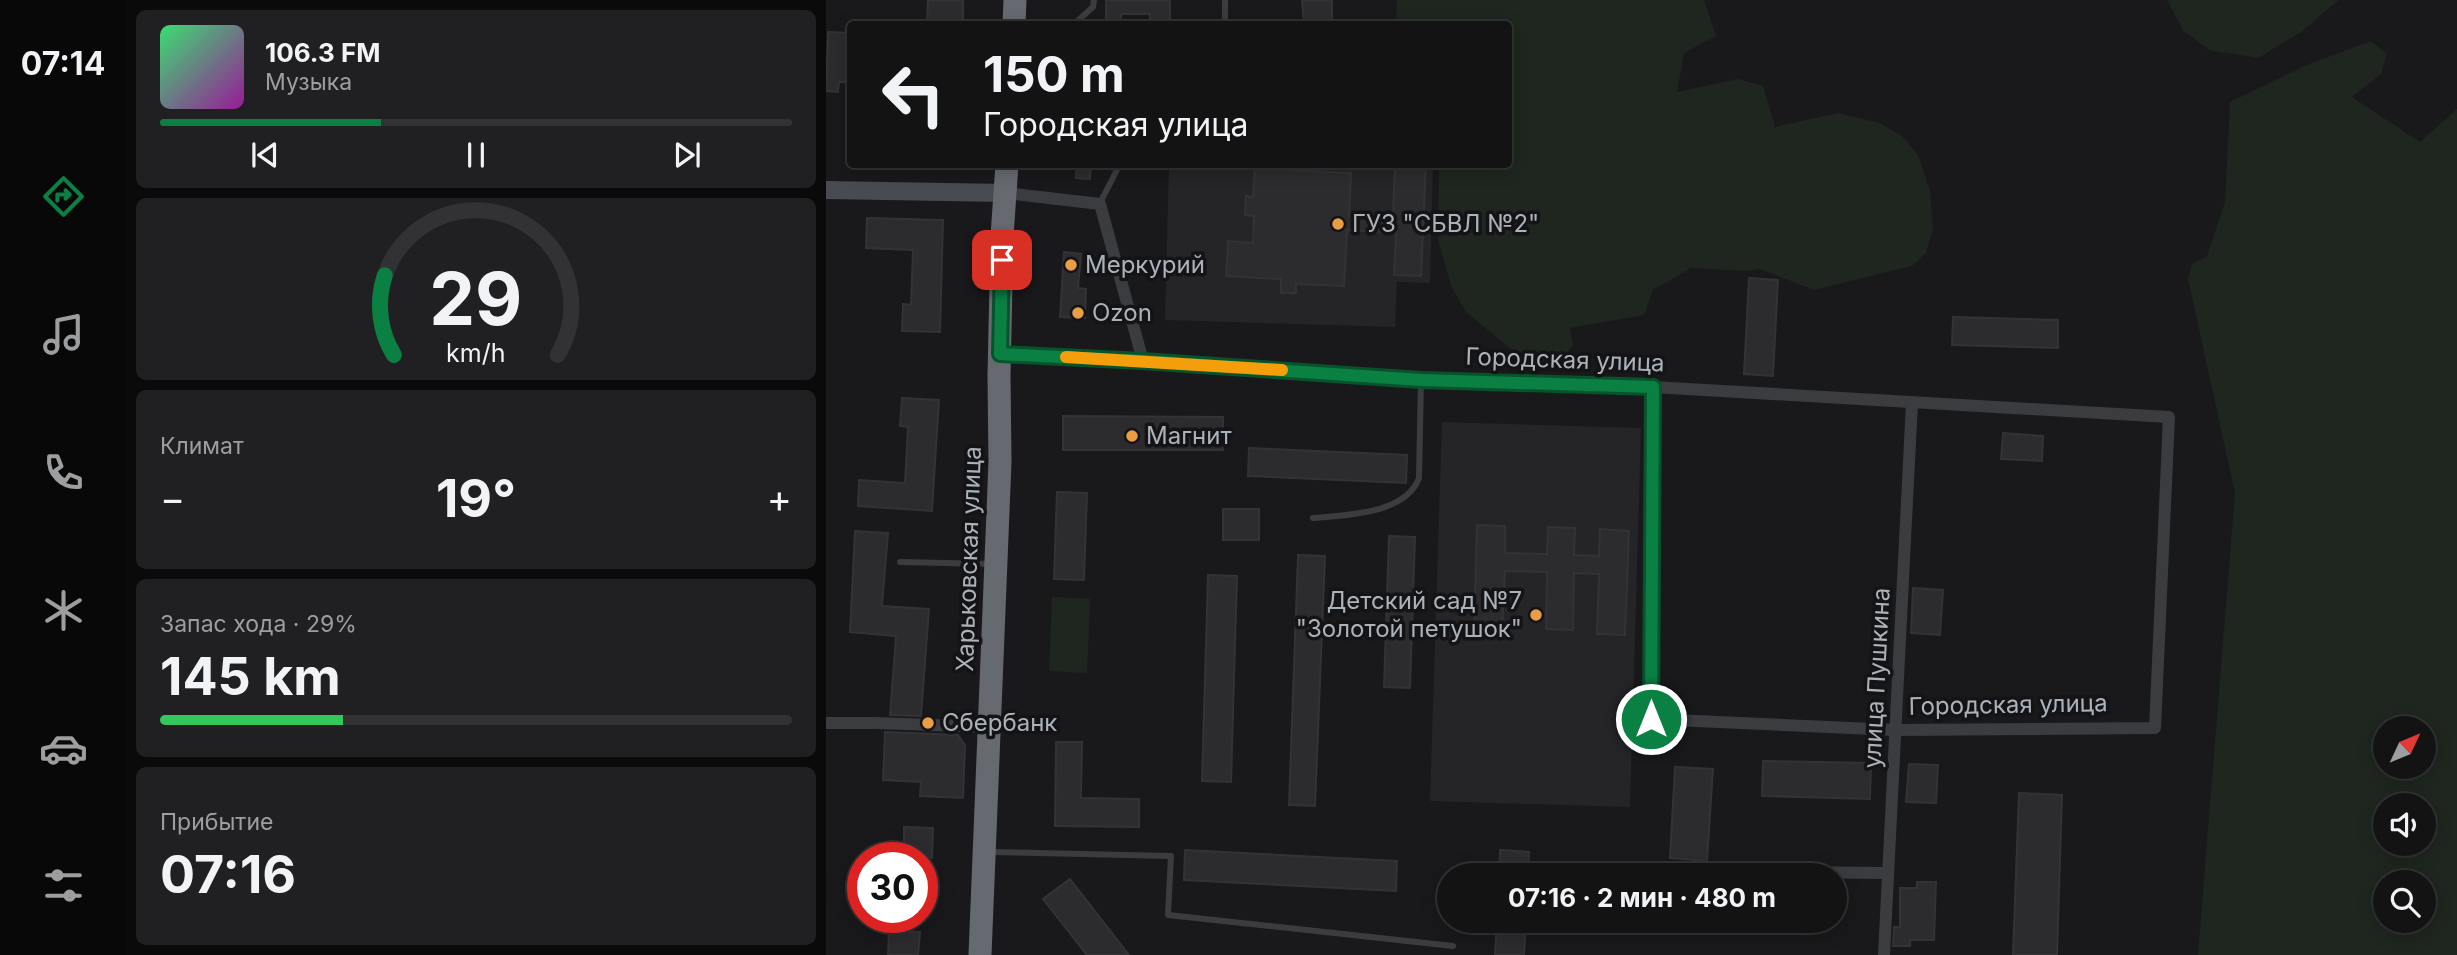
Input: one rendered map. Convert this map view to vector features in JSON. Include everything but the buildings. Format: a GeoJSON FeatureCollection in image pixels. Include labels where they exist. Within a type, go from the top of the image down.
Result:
{"type":"FeatureCollection","features":[{"type":"Feature","properties":{"kind":"highway"},"geometry":{"type":"LineString","coordinates":[[1014,21],[1015,0]]}},
{"type":"Feature","properties":{"kind":"highway","name":"Харьковская улица"},"geometry":{"type":"LineString","coordinates":[[981,955],[1000,462],[1002,236],[1007,168]]}},
{"type":"Feature","properties":{"kind":"street"},"geometry":{"type":"LineString","coordinates":[[826,190],[1006,193],[1100,204],[1143,361]]}},
{"type":"Feature","properties":{"kind":"street","name":"Городская улица"},"geometry":{"type":"LineString","coordinates":[[1000,354],[1421,380],[1653,387],[2169,417],[2155,728],[1895,730],[1651,719],[1653,387]]}},
{"type":"Feature","properties":{"kind":"street","name":"улица Пушкина"},"geometry":{"type":"LineString","coordinates":[[1884,955],[1912,402]]}},
{"type":"Feature","properties":{"kind":"street"},"geometry":{"type":"LineString","coordinates":[[826,723],[989,727]]}},
{"type":"Feature","properties":{"kind":"street"},"geometry":{"type":"LineString","coordinates":[[1847,873],[1888,873]]}},
{"type":"Feature","properties":{"kind":"lane"},"geometry":{"type":"LineString","coordinates":[[1077,21],[1093,7],[1094,0]]}},
{"type":"Feature","properties":{"kind":"lane"},"geometry":{"type":"LineString","coordinates":[[1225,0],[1225,21]]}},
{"type":"Feature","properties":{"kind":"lane"},"geometry":{"type":"LineString","coordinates":[[1100,204],[1118,168]]}},
{"type":"Feature","properties":{"kind":"lane"},"geometry":{"type":"LineString","coordinates":[[1313,518],[1358,514],[1394,503],[1414,490],[1419,478],[1421,380]]}},
{"type":"Feature","properties":{"kind":"lane"},"geometry":{"type":"LineString","coordinates":[[900,562],[995,565]]}},
{"type":"Feature","properties":{"kind":"lane"},"geometry":{"type":"LineString","coordinates":[[985,852],[1171,856],[1168,915],[1453,946]]}},
{"type":"Feature","properties":{"kind":"shaded area"},"geometry":{"type":"Polygon","coordinates":[[[1397,0],[1704,0],[1716,36],[1684,53],[1677,92],[1738,79],[1763,86],[1775,127],[1838,113],[1880,123],[1903,137],[1918,155],[1930,191],[1933,229],[1926,253],[1912,266],[1814,290],[1760,269],[1747,271],[1691,268],[1653,290],[1644,315],[1570,328],[1573,345],[1560,363],[1535,366],[1466,312],[1451,286],[1438,240],[1439,168],[1512,168],[1512,21],[1396,21],[1397,0]]]}},
{"type":"Feature","properties":{"kind":"shaded area"},"geometry":{"type":"Polygon","coordinates":[[[2167,0],[2339,0],[2301,32],[2258,58],[2209,50],[2183,30],[2167,0]]]}},
{"type":"Feature","properties":{"kind":"shaded area"},"geometry":{"type":"Polygon","coordinates":[[[2371,41],[2387,54],[2381,74],[2352,97],[2420,142],[2457,109],[2457,955],[2198,955],[2235,493],[2188,279],[2192,264],[2207,256],[2225,202],[2230,102],[2309,64],[2371,41]]]}},
{"type":"Feature","properties":{"kind":"shaded area"},"geometry":{"type":"Polygon","coordinates":[[[1169,168],[1433,168],[1430,283],[1397,282],[1395,327],[1165,320],[1169,168]]]}},
{"type":"Feature","properties":{"kind":"shaded area","name":"Детский сад №7 \"Золотой петушок\""},"geometry":{"type":"Polygon","coordinates":[[[1442,422],[1641,428],[1630,807],[1430,801],[1442,422]]]}},
{"type":"Feature","properties":{"kind":"shaded area"},"geometry":{"type":"Polygon","coordinates":[[[1052,597],[1090,599],[1087,673],[1049,671],[1052,597]]]}},
{"type":"Feature","properties":{"kind":"slow traffic"},"geometry":{"type":"LineString","coordinates":[[1066,357],[1282,370]]}},
{"type":"Feature","properties":{"kind":"place","name":"ГУЗ \"СБВЛ №2\""},"geometry":{"type":"Point","coordinates":[1338,224]}},
{"type":"Feature","properties":{"kind":"place","name":"Меркурий"},"geometry":{"type":"Point","coordinates":[1071,265]}},
{"type":"Feature","properties":{"kind":"place","name":"Ozon"},"geometry":{"type":"Point","coordinates":[1078,313]}},
{"type":"Feature","properties":{"kind":"place","name":"Магнит"},"geometry":{"type":"Point","coordinates":[1132,436]}},
{"type":"Feature","properties":{"kind":"place","name":"Детский сад №7 \"Золотой петушок\""},"geometry":{"type":"Point","coordinates":[1536,615]}},
{"type":"Feature","properties":{"kind":"place","name":"Сбербанк"},"geometry":{"type":"Point","coordinates":[928,723]}},
{"type":"Feature","properties":{"kind":"route"},"geometry":{"type":"LineString","coordinates":[[1002,260],[1000,354],[1421,380],[1653,387],[1651,719]]}}]}
